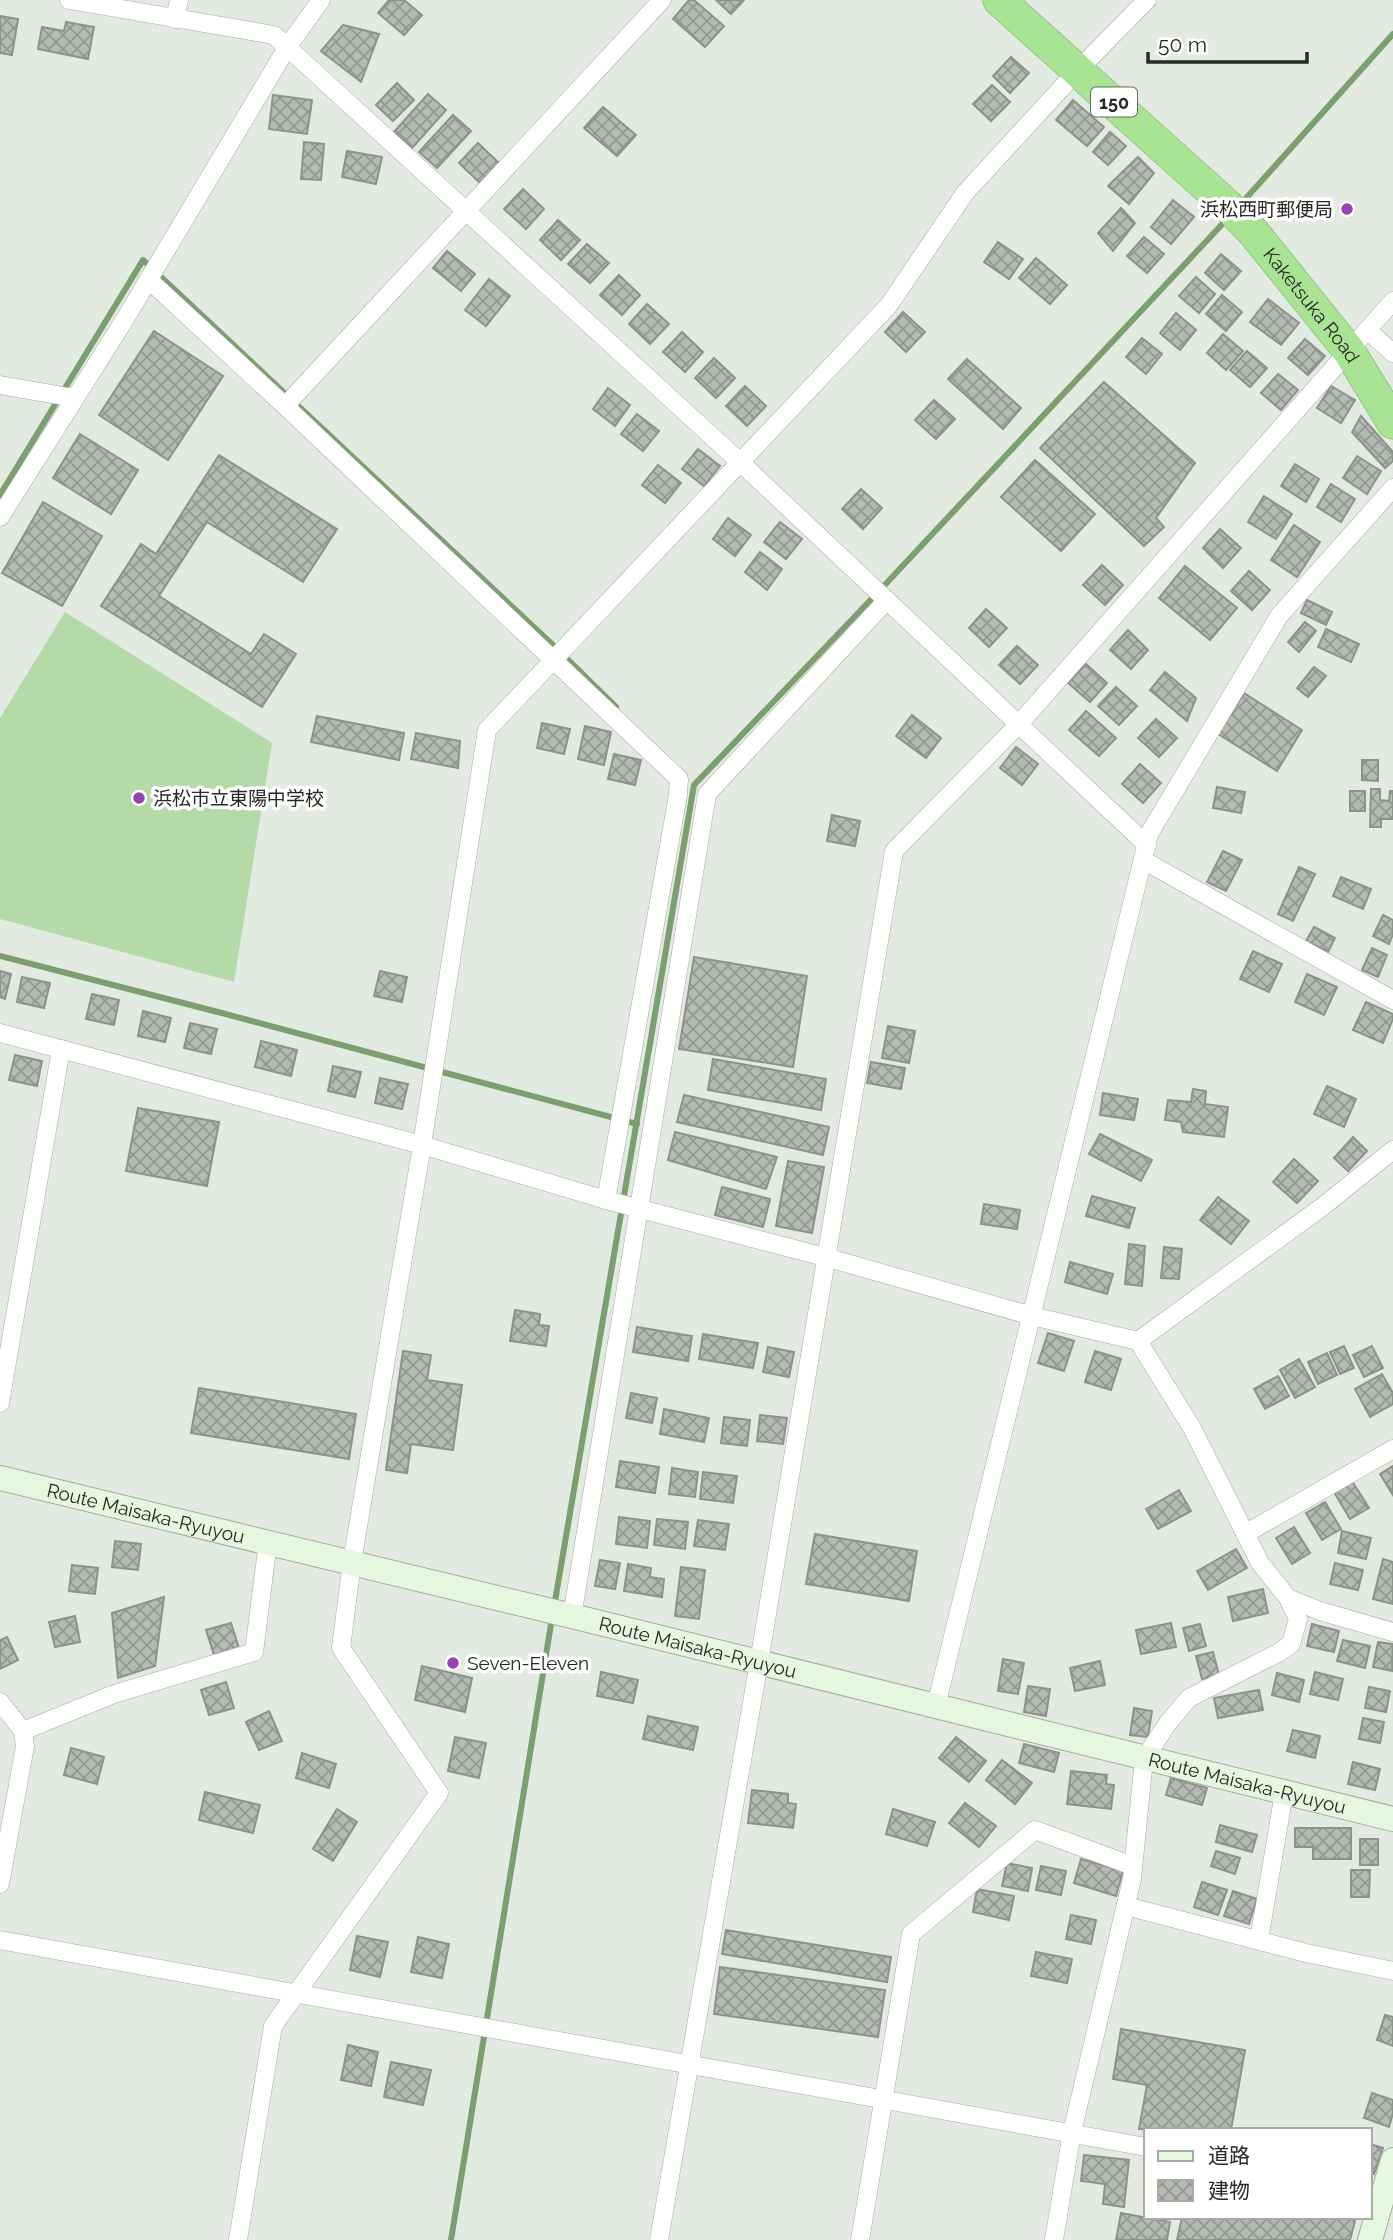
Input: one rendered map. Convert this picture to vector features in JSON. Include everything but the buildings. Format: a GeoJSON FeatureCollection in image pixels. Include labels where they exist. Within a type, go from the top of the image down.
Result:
{"type":"FeatureCollection","features":[{"type":"Feature","properties":{"kind":"highway","name":"Kaketsuka Road"},"geometry":{"type":"LineString","coordinates":[[999,0],[1235,214],[1358,341],[1393,424]]}},
{"type":"Feature","properties":{"kind":"main road","name":"Route Maisaka-Ryuyou"},"geometry":{"type":"LineString","coordinates":[[0,1478],[1393,1819]]}},
{"type":"Feature","properties":{"kind":"main road"},"geometry":{"type":"LineString","coordinates":[[1370,2240],[1393,2160]]}},
{"type":"Feature","properties":{"kind":"street"},"geometry":{"type":"LineString","coordinates":[[69,0],[274,35],[741,463],[1019,724],[1145,853],[1393,1000]]}},
{"type":"Feature","properties":{"kind":"street"},"geometry":{"type":"LineString","coordinates":[[176,19],[179,0]]}},
{"type":"Feature","properties":{"kind":"street"},"geometry":{"type":"LineString","coordinates":[[0,517],[149,280],[288,46],[321,0]]}},
{"type":"Feature","properties":{"kind":"street"},"geometry":{"type":"LineString","coordinates":[[285,405],[662,0]]}},
{"type":"Feature","properties":{"kind":"street"},"geometry":{"type":"LineString","coordinates":[[238,2240],[273,2026],[439,1793],[341,1648],[352,1563],[488,730],[889,305],[965,193],[1078,70],[1147,0]]}},
{"type":"Feature","properties":{"kind":"street"},"geometry":{"type":"LineString","coordinates":[[149,280],[285,405],[679,779],[606,1200]]}},
{"type":"Feature","properties":{"kind":"street"},"geometry":{"type":"LineString","coordinates":[[659,2240],[759,1662],[894,851],[1019,724],[1393,301]]}},
{"type":"Feature","properties":{"kind":"street"},"geometry":{"type":"LineString","coordinates":[[1358,341],[1393,353]]}},
{"type":"Feature","properties":{"kind":"street"},"geometry":{"type":"LineString","coordinates":[[0,385],[75,398]]}},
{"type":"Feature","properties":{"kind":"street"},"geometry":{"type":"LineString","coordinates":[[936,1706],[1149,835],[1279,616],[1393,488]]}},
{"type":"Feature","properties":{"kind":"street"},"geometry":{"type":"LineString","coordinates":[[574,1617],[707,794],[882,596]]}},
{"type":"Feature","properties":{"kind":"street"},"geometry":{"type":"LineString","coordinates":[[0,1033],[422,1146],[606,1200],[825,1257],[1032,1316],[1138,1341],[1192,1428],[1260,1563],[1288,1598],[1298,1619],[1291,1644],[1279,1653],[1189,1698],[1144,1759],[1126,1906],[1072,2132],[1054,2240]]}},
{"type":"Feature","properties":{"kind":"street"},"geometry":{"type":"LineString","coordinates":[[0,1403],[61,1049]]}},
{"type":"Feature","properties":{"kind":"street"},"geometry":{"type":"LineString","coordinates":[[1138,1341],[1322,1207],[1393,1150]]}},
{"type":"Feature","properties":{"kind":"street"},"geometry":{"type":"LineString","coordinates":[[1245,1534],[1393,1449]]}},
{"type":"Feature","properties":{"kind":"street"},"geometry":{"type":"LineString","coordinates":[[23,1731],[114,1694],[254,1653],[268,1542]]}},
{"type":"Feature","properties":{"kind":"street"},"geometry":{"type":"LineString","coordinates":[[1288,1598],[1320,1611],[1393,1632]]}},
{"type":"Feature","properties":{"kind":"street"},"geometry":{"type":"LineString","coordinates":[[0,1702],[23,1731],[25,1746],[0,1884]]}},
{"type":"Feature","properties":{"kind":"street"},"geometry":{"type":"LineString","coordinates":[[1259,1940],[1284,1793]]}},
{"type":"Feature","properties":{"kind":"street"},"geometry":{"type":"LineString","coordinates":[[860,2240],[911,1934],[1035,1830],[1133,1866]]}},
{"type":"Feature","properties":{"kind":"street"},"geometry":{"type":"LineString","coordinates":[[1126,1906],[1393,1971]]}},
{"type":"Feature","properties":{"kind":"street"},"geometry":{"type":"LineString","coordinates":[[0,1940],[1144,2147]]}},
{"type":"Feature","properties":{"kind":"green space"},"geometry":{"type":"Polygon","coordinates":[[[65,612],[272,743],[234,982],[0,919],[0,718],[65,612]]]}},
{"type":"Feature","properties":{"kind":"waterway"},"geometry":{"type":"LineString","coordinates":[[1240,205],[1393,34]]}},
{"type":"Feature","properties":{"kind":"waterway"},"geometry":{"type":"LineString","coordinates":[[554,1607],[694,785],[1228,218]]}},
{"type":"Feature","properties":{"kind":"waterway"},"geometry":{"type":"LineString","coordinates":[[0,495],[143,260],[616,707]]}},
{"type":"Feature","properties":{"kind":"waterway"},"geometry":{"type":"LineString","coordinates":[[0,956],[637,1124]]}},
{"type":"Feature","properties":{"kind":"waterway"},"geometry":{"type":"LineString","coordinates":[[451,2240],[552,1618]]}},
{"type":"Feature","properties":{"kind":"place","name":"浜松西町郵便局"},"geometry":{"type":"Point","coordinates":[1347,209]}},
{"type":"Feature","properties":{"kind":"place","name":"浜松市立東陽中学校"},"geometry":{"type":"Point","coordinates":[139,798]}},
{"type":"Feature","properties":{"kind":"place","name":"Seven-Eleven"},"geometry":{"type":"Point","coordinates":[453,1663]}}]}
